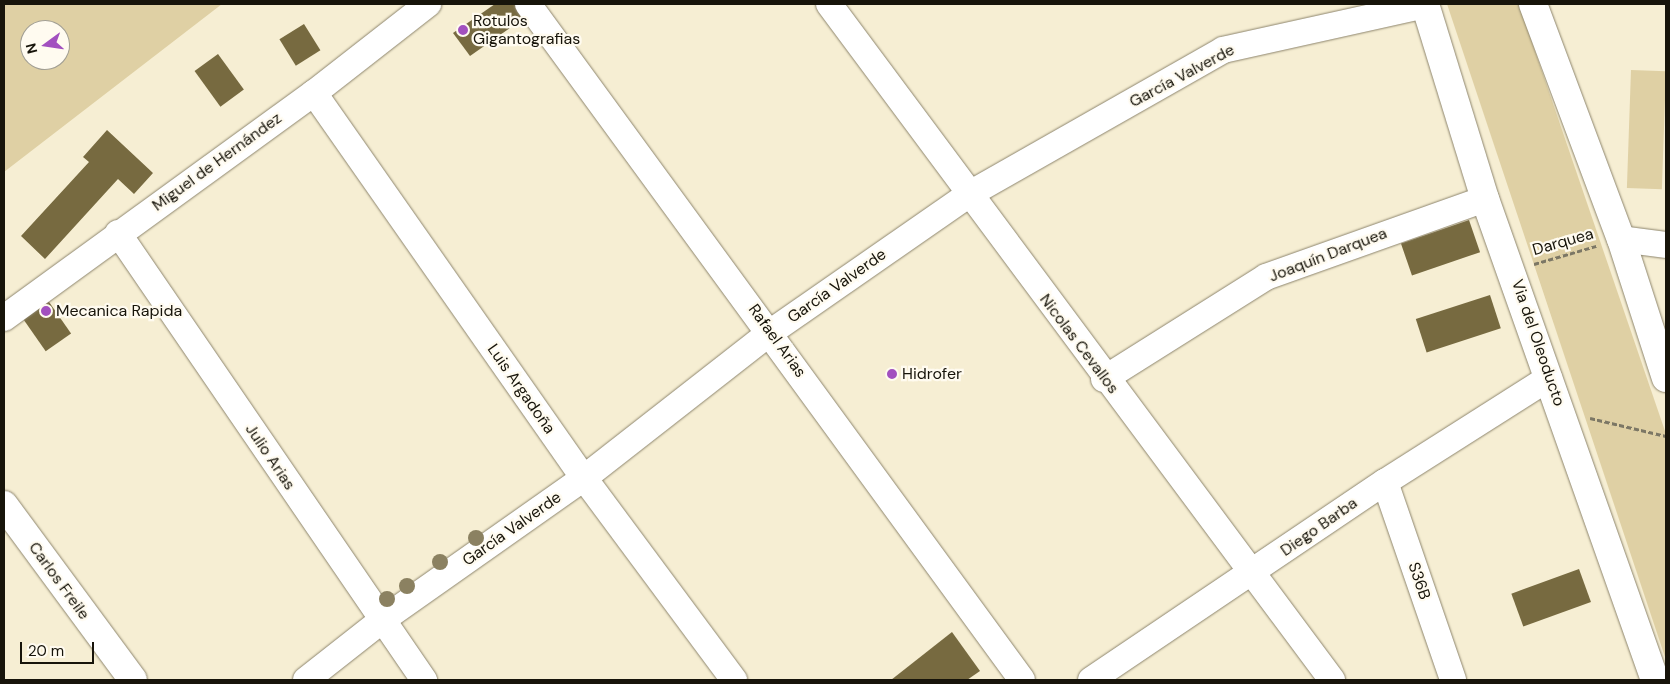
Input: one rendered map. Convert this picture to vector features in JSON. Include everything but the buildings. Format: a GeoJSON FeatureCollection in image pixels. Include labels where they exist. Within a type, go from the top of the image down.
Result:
{"type":"FeatureCollection","features":[{"type":"Feature","properties":{"kind":"street","name":"Miguel de Hernández"},"geometry":{"type":"LineString","coordinates":[[4,318],[118,233],[314,93],[428,4]]}},
{"type":"Feature","properties":{"kind":"street","name":"Rafael Arias"},"geometry":{"type":"LineString","coordinates":[[528,4],[771,332],[1022,680]]}},
{"type":"Feature","properties":{"kind":"street","name":"García Valverde"},"geometry":{"type":"LineString","coordinates":[[306,680],[381,621],[584,478],[771,332],[968,195],[1223,50],[1425,4]]}},
{"type":"Feature","properties":{"kind":"street","name":"Via del Oleoducto"},"geometry":{"type":"LineString","coordinates":[[1425,4],[1485,199],[1512,270],[1655,680]]}},
{"type":"Feature","properties":{"kind":"street"},"geometry":{"type":"LineString","coordinates":[[1533,4],[1621,239],[1666,378]]}},
{"type":"Feature","properties":{"kind":"street","name":"Nicolas Cevallos"},"geometry":{"type":"LineString","coordinates":[[833,5],[968,195],[1104,379],[1253,573],[1332,680]]}},
{"type":"Feature","properties":{"kind":"street","name":"Luis Argadoña"},"geometry":{"type":"LineString","coordinates":[[314,93],[584,478],[734,680]]}},
{"type":"Feature","properties":{"kind":"street","name":"Joaquín Darquea"},"geometry":{"type":"LineString","coordinates":[[1104,379],[1266,277],[1485,199]]}},
{"type":"Feature","properties":{"kind":"street","name":"Julio Arias"},"geometry":{"type":"LineString","coordinates":[[118,233],[381,621],[424,680]]}},
{"type":"Feature","properties":{"kind":"street"},"geometry":{"type":"LineString","coordinates":[[1621,239],[1666,245]]}},
{"type":"Feature","properties":{"kind":"street","name":"Diego Barba"},"geometry":{"type":"LineString","coordinates":[[1091,680],[1253,573],[1384,482],[1549,378]]}},
{"type":"Feature","properties":{"kind":"street","name":"S36B"},"geometry":{"type":"LineString","coordinates":[[1384,482],[1453,680]]}},
{"type":"Feature","properties":{"kind":"street","name":"Carlos Freile"},"geometry":{"type":"LineString","coordinates":[[4,505],[133,680]]}},
{"type":"Feature","properties":{"kind":"path","name":"Darquea"},"geometry":{"type":"LineString","coordinates":[[1512,270],[1621,239]]}},
{"type":"Feature","properties":{"kind":"path"},"geometry":{"type":"LineString","coordinates":[[1562,412],[1666,436]]}},
{"type":"Feature","properties":{"kind":"shaded area"},"geometry":{"type":"Polygon","coordinates":[[[4,4],[222,4],[4,172],[4,4]]]}},
{"type":"Feature","properties":{"kind":"shaded area"},"geometry":{"type":"Polygon","coordinates":[[[1447,4],[1519,4],[1666,434],[1666,660],[1447,4]]]}},
{"type":"Feature","properties":{"kind":"shaded area"},"geometry":{"type":"Polygon","coordinates":[[[1631,70],[1666,71],[1662,189],[1627,188],[1631,70]]]}},
{"type":"Feature","properties":{"kind":"place","name":"Rotulos Gigantografias"},"geometry":{"type":"Point","coordinates":[463,30]}},
{"type":"Feature","properties":{"kind":"place","name":"Mecanica Rapida"},"geometry":{"type":"Point","coordinates":[46,311]}},
{"type":"Feature","properties":{"kind":"place","name":"Hidrofer"},"geometry":{"type":"Point","coordinates":[892,374]}}]}
